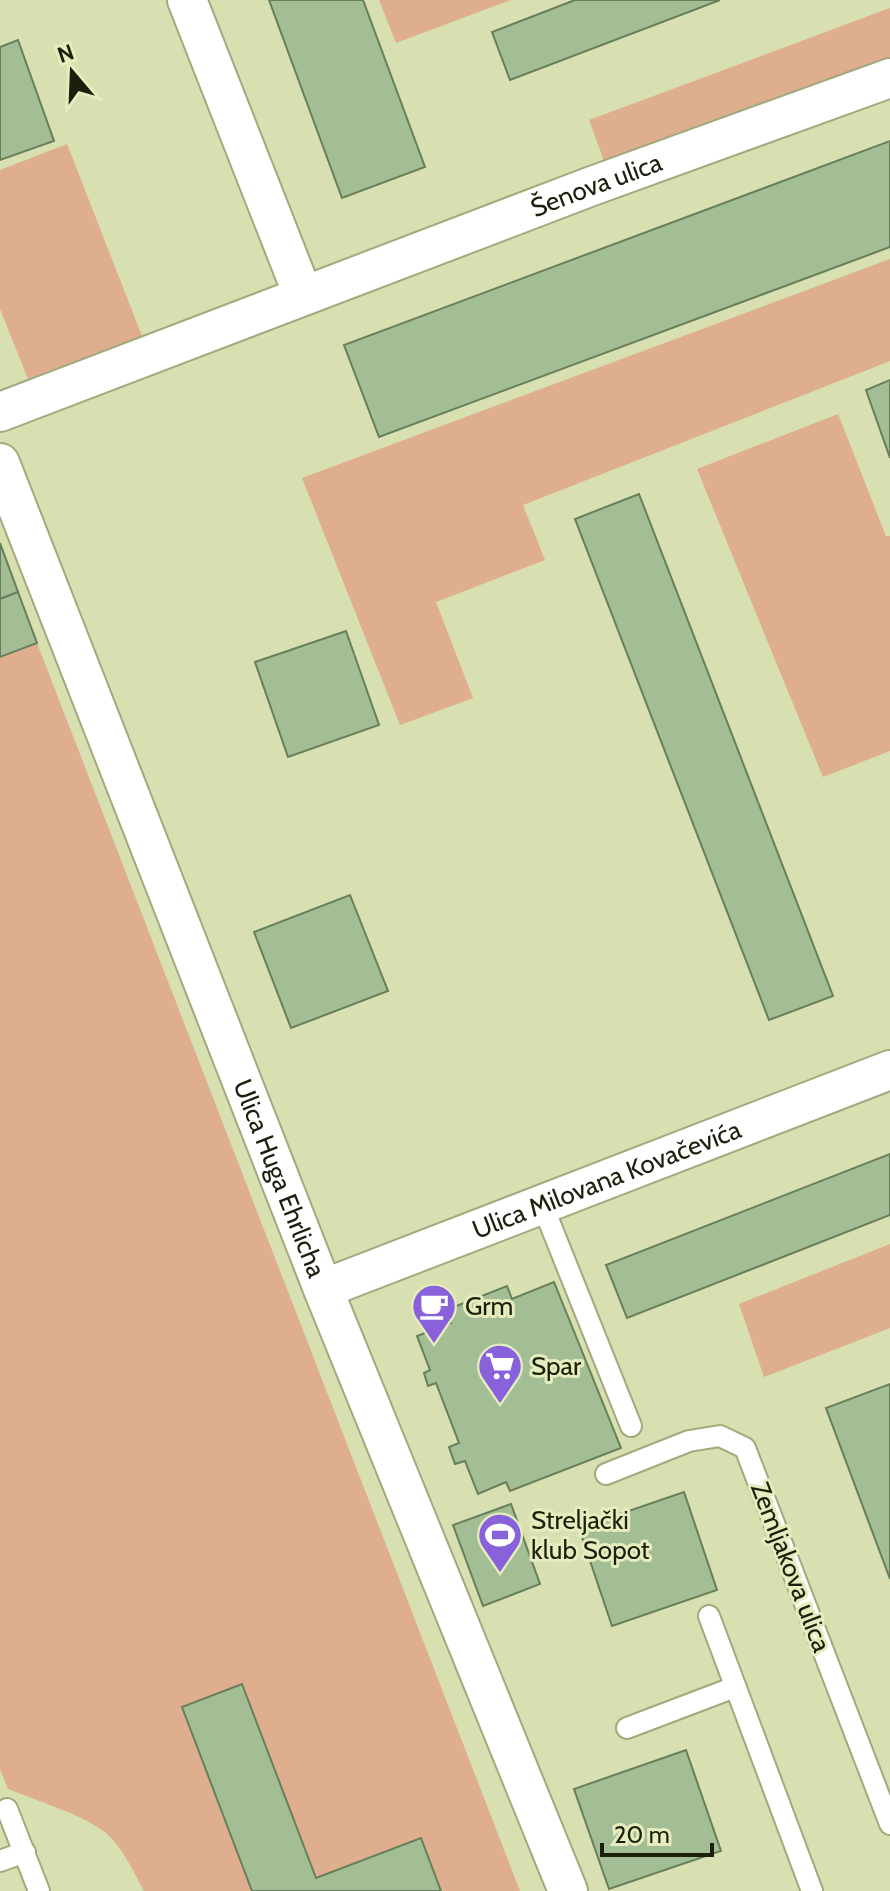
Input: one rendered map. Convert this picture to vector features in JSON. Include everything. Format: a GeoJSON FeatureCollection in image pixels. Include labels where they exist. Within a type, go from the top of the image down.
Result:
{"type":"FeatureCollection","features":[{"type":"Feature","properties":{"kind":"street"},"geometry":{"type":"LineString","coordinates":[[187,0],[303,295]]}},
{"type":"Feature","properties":{"kind":"street","name":"Šenova ulica"},"geometry":{"type":"LineString","coordinates":[[0,412],[303,295],[890,78]]}},
{"type":"Feature","properties":{"kind":"street","name":"Ulica Huga Ehrlicha"},"geometry":{"type":"LineString","coordinates":[[0,463],[323,1289],[568,1891]]}},
{"type":"Feature","properties":{"kind":"street","name":"Ulica Milovana Kovačevića"},"geometry":{"type":"LineString","coordinates":[[323,1289],[890,1070]]}},
{"type":"Feature","properties":{"kind":"lane"},"geometry":{"type":"LineString","coordinates":[[542,1204],[631,1426]]}},
{"type":"Feature","properties":{"kind":"lane","name":"Zemljakova ulica"},"geometry":{"type":"LineString","coordinates":[[606,1474],[689,1441],[720,1436],[745,1448],[890,1824]]}},
{"type":"Feature","properties":{"kind":"lane"},"geometry":{"type":"LineString","coordinates":[[709,1616],[812,1891]]}},
{"type":"Feature","properties":{"kind":"lane"},"geometry":{"type":"LineString","coordinates":[[627,1728],[735,1687]]}},
{"type":"Feature","properties":{"kind":"lane"},"geometry":{"type":"LineString","coordinates":[[7,1809],[39,1891]]}},
{"type":"Feature","properties":{"kind":"lane"},"geometry":{"type":"LineString","coordinates":[[0,1861],[25,1852]]}},
{"type":"Feature","properties":{"kind":"shaded area"},"geometry":{"type":"Polygon","coordinates":[[[379,0],[511,0],[396,43],[379,0]]]}},
{"type":"Feature","properties":{"kind":"shaded area"},"geometry":{"type":"Polygon","coordinates":[[[890,8],[890,64],[607,169],[589,120],[890,8]]]}},
{"type":"Feature","properties":{"kind":"shaded area"},"geometry":{"type":"Polygon","coordinates":[[[67,144],[142,336],[28,379],[0,309],[0,170],[67,144]]]}},
{"type":"Feature","properties":{"kind":"shaded area"},"geometry":{"type":"Polygon","coordinates":[[[890,259],[890,361],[523,505],[545,560],[436,602],[473,698],[400,725],[302,478],[890,259]]]}},
{"type":"Feature","properties":{"kind":"shaded area"},"geometry":{"type":"Polygon","coordinates":[[[838,414],[886,536],[890,536],[890,751],[823,777],[697,469],[838,414]]]}},
{"type":"Feature","properties":{"kind":"shaded area"},"geometry":{"type":"Polygon","coordinates":[[[37,643],[520,1891],[441,1891],[420,1839],[316,1878],[242,1685],[182,1707],[252,1891],[144,1891],[123,1853],[106,1833],[72,1814],[8,1789],[0,1769],[0,657],[37,643]]]}},
{"type":"Feature","properties":{"kind":"shaded area"},"geometry":{"type":"Polygon","coordinates":[[[890,1244],[890,1328],[764,1377],[739,1304],[890,1244]]]}},
{"type":"Feature","properties":{"kind":"building"},"geometry":{"type":"Polygon","coordinates":[[[269,0],[363,0],[425,167],[342,198],[269,0]]]}},
{"type":"Feature","properties":{"kind":"building"},"geometry":{"type":"Polygon","coordinates":[[[575,0],[720,0],[510,80],[492,32],[575,0]]]}},
{"type":"Feature","properties":{"kind":"building"},"geometry":{"type":"Polygon","coordinates":[[[18,40],[54,141],[0,160],[0,47],[18,40]]]}},
{"type":"Feature","properties":{"kind":"building"},"geometry":{"type":"Polygon","coordinates":[[[890,141],[890,247],[379,437],[344,345],[890,141]]]}},
{"type":"Feature","properties":{"kind":"building"},"geometry":{"type":"Polygon","coordinates":[[[890,380],[890,458],[866,390],[890,380]]]}},
{"type":"Feature","properties":{"kind":"building"},"geometry":{"type":"Polygon","coordinates":[[[639,494],[833,996],[769,1020],[575,519],[639,494]]]}},
{"type":"Feature","properties":{"kind":"building"},"geometry":{"type":"Polygon","coordinates":[[[0,543],[18,592],[0,599],[0,543]]]}},
{"type":"Feature","properties":{"kind":"building"},"geometry":{"type":"Polygon","coordinates":[[[18,592],[37,643],[0,657],[0,599],[18,592]]]}},
{"type":"Feature","properties":{"kind":"building"},"geometry":{"type":"Polygon","coordinates":[[[346,631],[379,725],[288,757],[255,662],[346,631]]]}},
{"type":"Feature","properties":{"kind":"building"},"geometry":{"type":"Polygon","coordinates":[[[350,895],[388,991],[291,1028],[254,932],[350,895]]]}},
{"type":"Feature","properties":{"kind":"building"},"geometry":{"type":"Polygon","coordinates":[[[890,1154],[890,1215],[627,1318],[606,1265],[890,1154]]]}},
{"type":"Feature","properties":{"kind":"building"},"geometry":{"type":"Polygon","coordinates":[[[554,1282],[621,1448],[510,1491],[506,1482],[478,1494],[465,1461],[455,1464],[449,1447],[459,1443],[436,1383],[428,1386],[424,1373],[430,1370],[417,1336],[451,1323],[446,1310],[507,1286],[512,1299],[554,1282]]]}},
{"type":"Feature","properties":{"kind":"building"},"geometry":{"type":"Polygon","coordinates":[[[890,1384],[890,1579],[826,1408],[890,1384]]]}},
{"type":"Feature","properties":{"kind":"building"},"geometry":{"type":"Polygon","coordinates":[[[684,1492],[717,1590],[612,1626],[579,1528],[684,1492]]]}},
{"type":"Feature","properties":{"kind":"building"},"geometry":{"type":"Polygon","coordinates":[[[511,1504],[540,1584],[483,1606],[453,1525],[511,1504]]]}},
{"type":"Feature","properties":{"kind":"building"},"geometry":{"type":"Polygon","coordinates":[[[242,1684],[316,1878],[421,1838],[441,1891],[252,1891],[182,1707],[242,1684]]]}},
{"type":"Feature","properties":{"kind":"building"},"geometry":{"type":"Polygon","coordinates":[[[686,1750],[721,1851],[609,1889],[574,1789],[686,1750]]]}},
{"type":"Feature","properties":{"kind":"place","name":"Grm"},"geometry":{"type":"Point","coordinates":[434,1345]}},
{"type":"Feature","properties":{"kind":"place","name":"Spar"},"geometry":{"type":"Point","coordinates":[500,1405]}},
{"type":"Feature","properties":{"kind":"place","name":"Streljački klub Sopot"},"geometry":{"type":"Point","coordinates":[500,1574]}}]}
